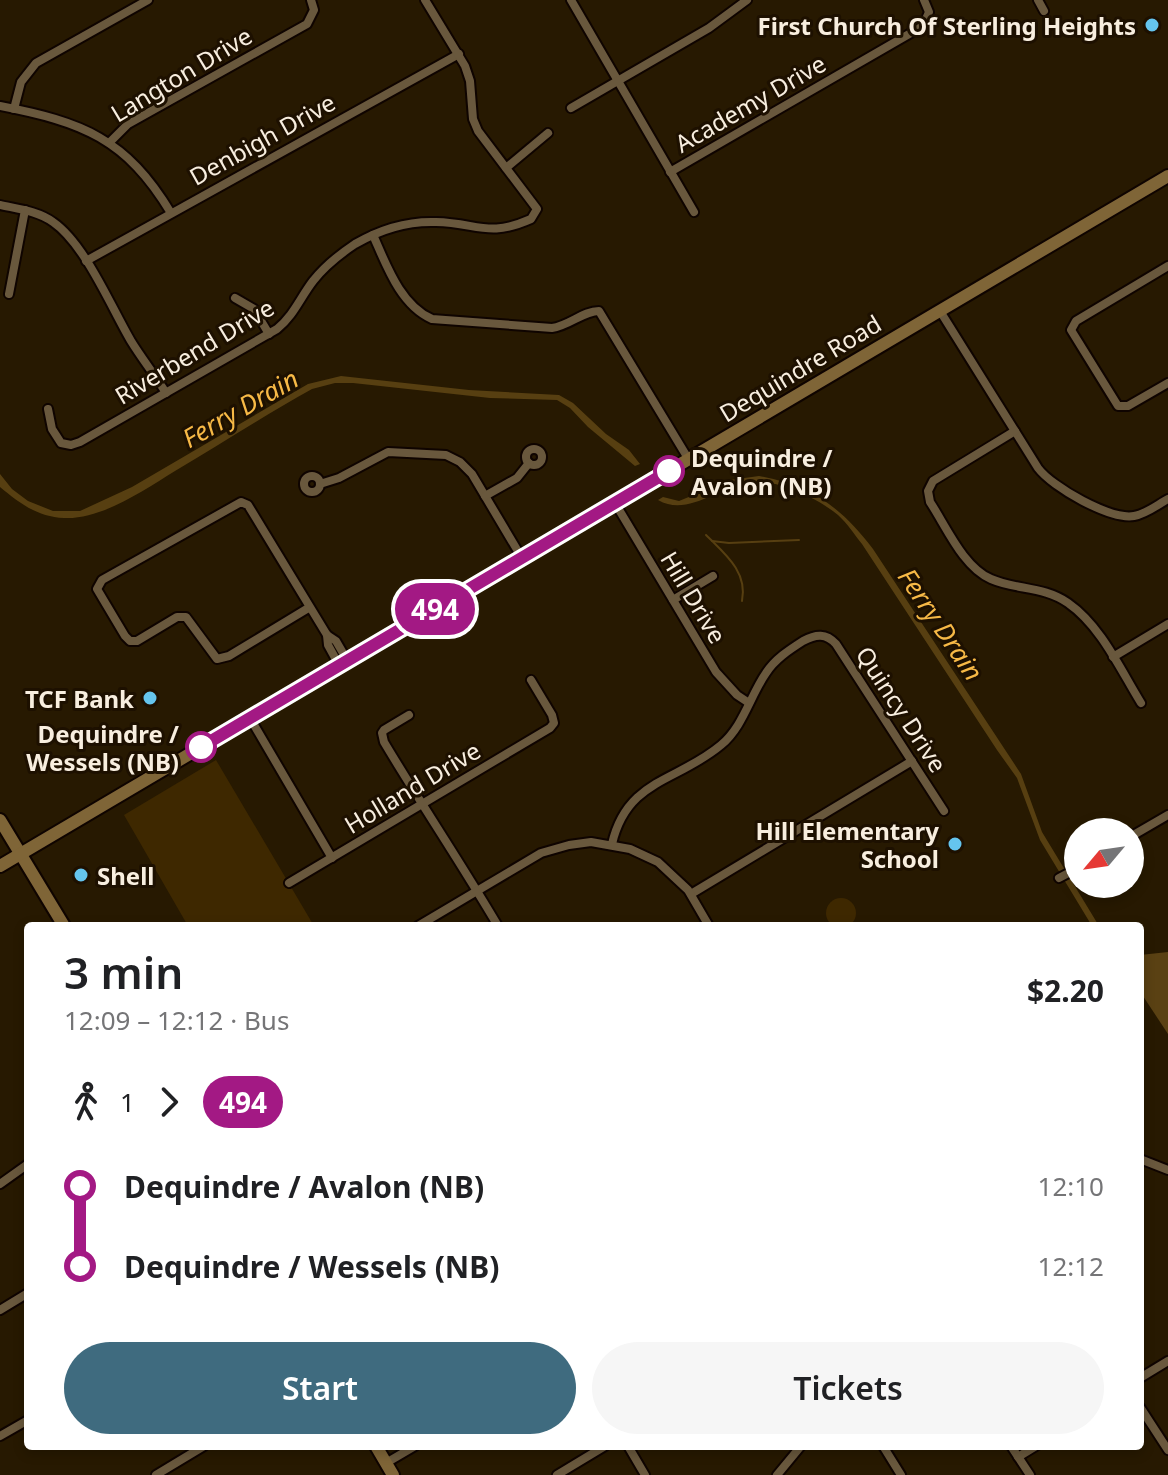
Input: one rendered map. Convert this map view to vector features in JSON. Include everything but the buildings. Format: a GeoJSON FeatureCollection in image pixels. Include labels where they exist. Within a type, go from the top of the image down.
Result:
{"type":"FeatureCollection","features":[{"type":"Feature","properties":{"kind":"main road","name":"Dequindre Road"},"geometry":{"type":"LineString","coordinates":[[0,866],[1168,176]]}},
{"type":"Feature","properties":{"kind":"main road"},"geometry":{"type":"LineString","coordinates":[[0,820],[62,922]]}},
{"type":"Feature","properties":{"kind":"main road"},"geometry":{"type":"LineString","coordinates":[[378,1450],[390,1469]]}},
{"type":"Feature","properties":{"kind":"street"},"geometry":{"type":"LineString","coordinates":[[14,109],[21,82],[36,63],[148,0]]}},
{"type":"Feature","properties":{"kind":"street","name":"Langton Drive"},"geometry":{"type":"LineString","coordinates":[[109,143],[128,124],[307,24],[313,15],[311,0]]}},
{"type":"Feature","properties":{"kind":"street"},"geometry":{"type":"LineString","coordinates":[[425,0],[468,73],[476,126],[506,168],[548,133]]}},
{"type":"Feature","properties":{"kind":"street"},"geometry":{"type":"LineString","coordinates":[[571,0],[694,212]]}},
{"type":"Feature","properties":{"kind":"street"},"geometry":{"type":"LineString","coordinates":[[571,108],[709,28],[747,0]]}},
{"type":"Feature","properties":{"kind":"street","name":"Academy Drive"},"geometry":{"type":"LineString","coordinates":[[670,172],[918,29],[929,17],[924,0]]}},
{"type":"Feature","properties":{"kind":"street"},"geometry":{"type":"LineString","coordinates":[[1038,0],[1044,11]]}},
{"type":"Feature","properties":{"kind":"street","name":"Denbigh Drive"},"geometry":{"type":"LineString","coordinates":[[86,261],[459,54]]}},
{"type":"Feature","properties":{"kind":"street"},"geometry":{"type":"LineString","coordinates":[[0,106],[73,123],[109,143],[145,175],[171,213]]}},
{"type":"Feature","properties":{"kind":"street","name":"Riverbend Drive"},"geometry":{"type":"LineString","coordinates":[[48,409],[57,438],[61,443],[71,445],[269,334],[291,316],[312,282],[329,264],[373,235],[400,226],[428,222],[500,230],[531,219],[537,209],[506,168]]}},
{"type":"Feature","properties":{"kind":"street"},"geometry":{"type":"LineString","coordinates":[[0,205],[41,215],[62,229],[86,261],[132,344],[166,393]]}},
{"type":"Feature","properties":{"kind":"street"},"geometry":{"type":"LineString","coordinates":[[9,294],[25,210]]}},
{"type":"Feature","properties":{"kind":"street"},"geometry":{"type":"LineString","coordinates":[[373,235],[406,297],[415,308],[432,319],[552,328],[599,311],[689,460]]}},
{"type":"Feature","properties":{"kind":"street"},"geometry":{"type":"LineString","coordinates":[[1168,266],[1071,326],[1072,334],[1115,403],[1121,407],[1168,383]]}},
{"type":"Feature","properties":{"kind":"street"},"geometry":{"type":"LineString","coordinates":[[235,298],[254,309],[269,334]]}},
{"type":"Feature","properties":{"kind":"street"},"geometry":{"type":"LineString","coordinates":[[940,311],[1045,477],[1055,485],[1123,517],[1136,516],[1168,499]]}},
{"type":"Feature","properties":{"kind":"street"},"geometry":{"type":"LineString","coordinates":[[1015,431],[933,481],[928,491],[930,502],[977,570],[991,580],[1043,591],[1062,599],[1090,622],[1141,703]]}},
{"type":"Feature","properties":{"kind":"street"},"geometry":{"type":"LineString","coordinates":[[320,484],[339,478],[388,452],[432,452],[453,458],[466,467],[522,558]]}},
{"type":"Feature","properties":{"kind":"street"},"geometry":{"type":"LineString","coordinates":[[485,496],[517,478],[529,463]]}},
{"type":"Feature","properties":{"kind":"street"},"geometry":{"type":"LineString","coordinates":[[310,607],[229,656],[217,659],[186,617],[177,617],[137,641],[130,641],[98,592],[98,586],[102,580],[241,502],[248,505],[310,607],[327,635],[336,641],[343,663]]}},
{"type":"Feature","properties":{"kind":"street","name":"Hill Drive"},"geometry":{"type":"LineString","coordinates":[[615,503],[716,672],[749,703]]}},
{"type":"Feature","properties":{"kind":"street"},"geometry":{"type":"LineString","coordinates":[[673,600],[713,576]]}},
{"type":"Feature","properties":{"kind":"street"},"geometry":{"type":"LineString","coordinates":[[1113,657],[1168,624]]}},
{"type":"Feature","properties":{"kind":"street","name":"Quincy Drive"},"geometry":{"type":"LineString","coordinates":[[749,703],[773,664],[802,642],[820,635],[830,638],[944,811]]}},
{"type":"Feature","properties":{"kind":"street","name":"Holland Drive"},"geometry":{"type":"LineString","coordinates":[[289,883],[547,731],[554,723],[552,715],[531,680]]}},
{"type":"Feature","properties":{"kind":"street"},"geometry":{"type":"LineString","coordinates":[[612,844],[620,817],[632,801],[720,746],[733,732],[749,703]]}},
{"type":"Feature","properties":{"kind":"street"},"geometry":{"type":"LineString","coordinates":[[409,715],[384,730],[382,738],[496,922]]}},
{"type":"Feature","properties":{"kind":"street"},"geometry":{"type":"LineString","coordinates":[[250,718],[332,858]]}},
{"type":"Feature","properties":{"kind":"street"},"geometry":{"type":"LineString","coordinates":[[691,894],[912,761]]}},
{"type":"Feature","properties":{"kind":"street"},"geometry":{"type":"LineString","coordinates":[[1144,829],[1168,815]]}},
{"type":"Feature","properties":{"kind":"street"},"geometry":{"type":"LineString","coordinates":[[425,922],[552,849],[580,843],[612,844],[658,862],[691,894],[707,922]]}},
{"type":"Feature","properties":{"kind":"street"},"geometry":{"type":"LineString","coordinates":[[1144,1161],[1168,1170]]}},
{"type":"Feature","properties":{"kind":"street"},"geometry":{"type":"LineString","coordinates":[[0,1184],[24,1167]]}},
{"type":"Feature","properties":{"kind":"street"},"geometry":{"type":"LineString","coordinates":[[0,1310],[24,1295]]}},
{"type":"Feature","properties":{"kind":"street"},"geometry":{"type":"LineString","coordinates":[[1144,1376],[1168,1361]]}},
{"type":"Feature","properties":{"kind":"street"},"geometry":{"type":"LineString","coordinates":[[1144,1413],[1168,1450]]}},
{"type":"Feature","properties":{"kind":"street"},"geometry":{"type":"LineString","coordinates":[[0,1436],[24,1422]]}},
{"type":"Feature","properties":{"kind":"street"},"geometry":{"type":"LineString","coordinates":[[156,1475],[197,1450]]}},
{"type":"Feature","properties":{"kind":"street"},"geometry":{"type":"LineString","coordinates":[[390,1469],[411,1450]]}},
{"type":"Feature","properties":{"kind":"street"},"geometry":{"type":"LineString","coordinates":[[557,1475],[598,1450]]}},
{"type":"Feature","properties":{"kind":"street"},"geometry":{"type":"LineString","coordinates":[[630,1450],[645,1475]]}},
{"type":"Feature","properties":{"kind":"street"},"geometry":{"type":"LineString","coordinates":[[777,1475],[798,1450]]}},
{"type":"Feature","properties":{"kind":"street"},"geometry":{"type":"LineString","coordinates":[[885,1450],[901,1475]]}},
{"type":"Feature","properties":{"kind":"street"},"geometry":{"type":"LineString","coordinates":[[1014,1450],[1030,1475]]}},
{"type":"Feature","properties":{"kind":"street"},"geometry":{"type":"LineString","coordinates":[[1018,1457],[1029,1450]]}},
{"type":"Feature","properties":{"kind":"shaded area","name":"Ferry Drain"},"geometry":{"type":"Polygon","coordinates":[[[341,376],[469,390],[559,395],[629,450],[640,464],[635,466],[557,400],[490,398],[335,383],[312,389],[136,495],[93,514],[64,518],[45,515],[21,503],[0,487],[0,474],[12,489],[28,501],[53,511],[80,511],[132,487],[308,384],[341,376]]]}},
{"type":"Feature","properties":{"kind":"shaded area","name":"Ferry Drain"},"geometry":{"type":"Polygon","coordinates":[[[759,476],[810,492],[849,521],[873,549],[1021,774],[1042,832],[1064,868],[1064,880],[1040,840],[1017,778],[862,544],[841,518],[807,495],[769,483],[746,483],[680,505],[658,500],[663,497],[679,501],[730,480],[759,476]]]}},
{"type":"Feature","properties":{"kind":"shaded area"},"geometry":{"type":"Polygon","coordinates":[[[216,760],[312,922],[186,922],[124,815],[216,760]]]}},
{"type":"Feature","properties":{"kind":"shaded area"},"geometry":{"type":"Polygon","coordinates":[[[841,898],[854,907],[856,913],[852,922],[830,922],[826,913],[831,903],[841,898]]]}},
{"type":"Feature","properties":{"kind":"shaded area","name":"Ferry Drain"},"geometry":{"type":"Polygon","coordinates":[[[1075,898],[1082,898],[1097,922],[1090,922],[1075,898]]]}},
{"type":"Feature","properties":{"kind":"shaded area"},"geometry":{"type":"Polygon","coordinates":[[[1168,952],[1168,1034],[1144,998],[1144,955],[1168,952]]]}},
{"type":"Feature","properties":{"kind":"waterway"},"geometry":{"type":"LineString","coordinates":[[706,535],[738,572],[742,581],[742,601]]}},
{"type":"Feature","properties":{"kind":"waterway"},"geometry":{"type":"LineString","coordinates":[[712,541],[799,540]]}},
{"type":"Feature","properties":{"kind":"bus line","name":"494"},"geometry":{"type":"LineString","coordinates":[[201,747],[669,471]]}},
{"type":"Feature","properties":{"kind":"place","name":"First Church Of Sterling Heights"},"geometry":{"type":"Point","coordinates":[1152,25]}},
{"type":"Feature","properties":{"kind":"place","name":"Dequindre / Avalon (NB)"},"geometry":{"type":"Point","coordinates":[669,471]}},
{"type":"Feature","properties":{"kind":"place","name":"TCF Bank"},"geometry":{"type":"Point","coordinates":[150,698]}},
{"type":"Feature","properties":{"kind":"place","name":"Dequindre / Wessels (NB)"},"geometry":{"type":"Point","coordinates":[201,747]}},
{"type":"Feature","properties":{"kind":"place","name":"Hill Elementary School"},"geometry":{"type":"Point","coordinates":[955,844]}},
{"type":"Feature","properties":{"kind":"place","name":"Shell"},"geometry":{"type":"Point","coordinates":[81,875]}}]}
